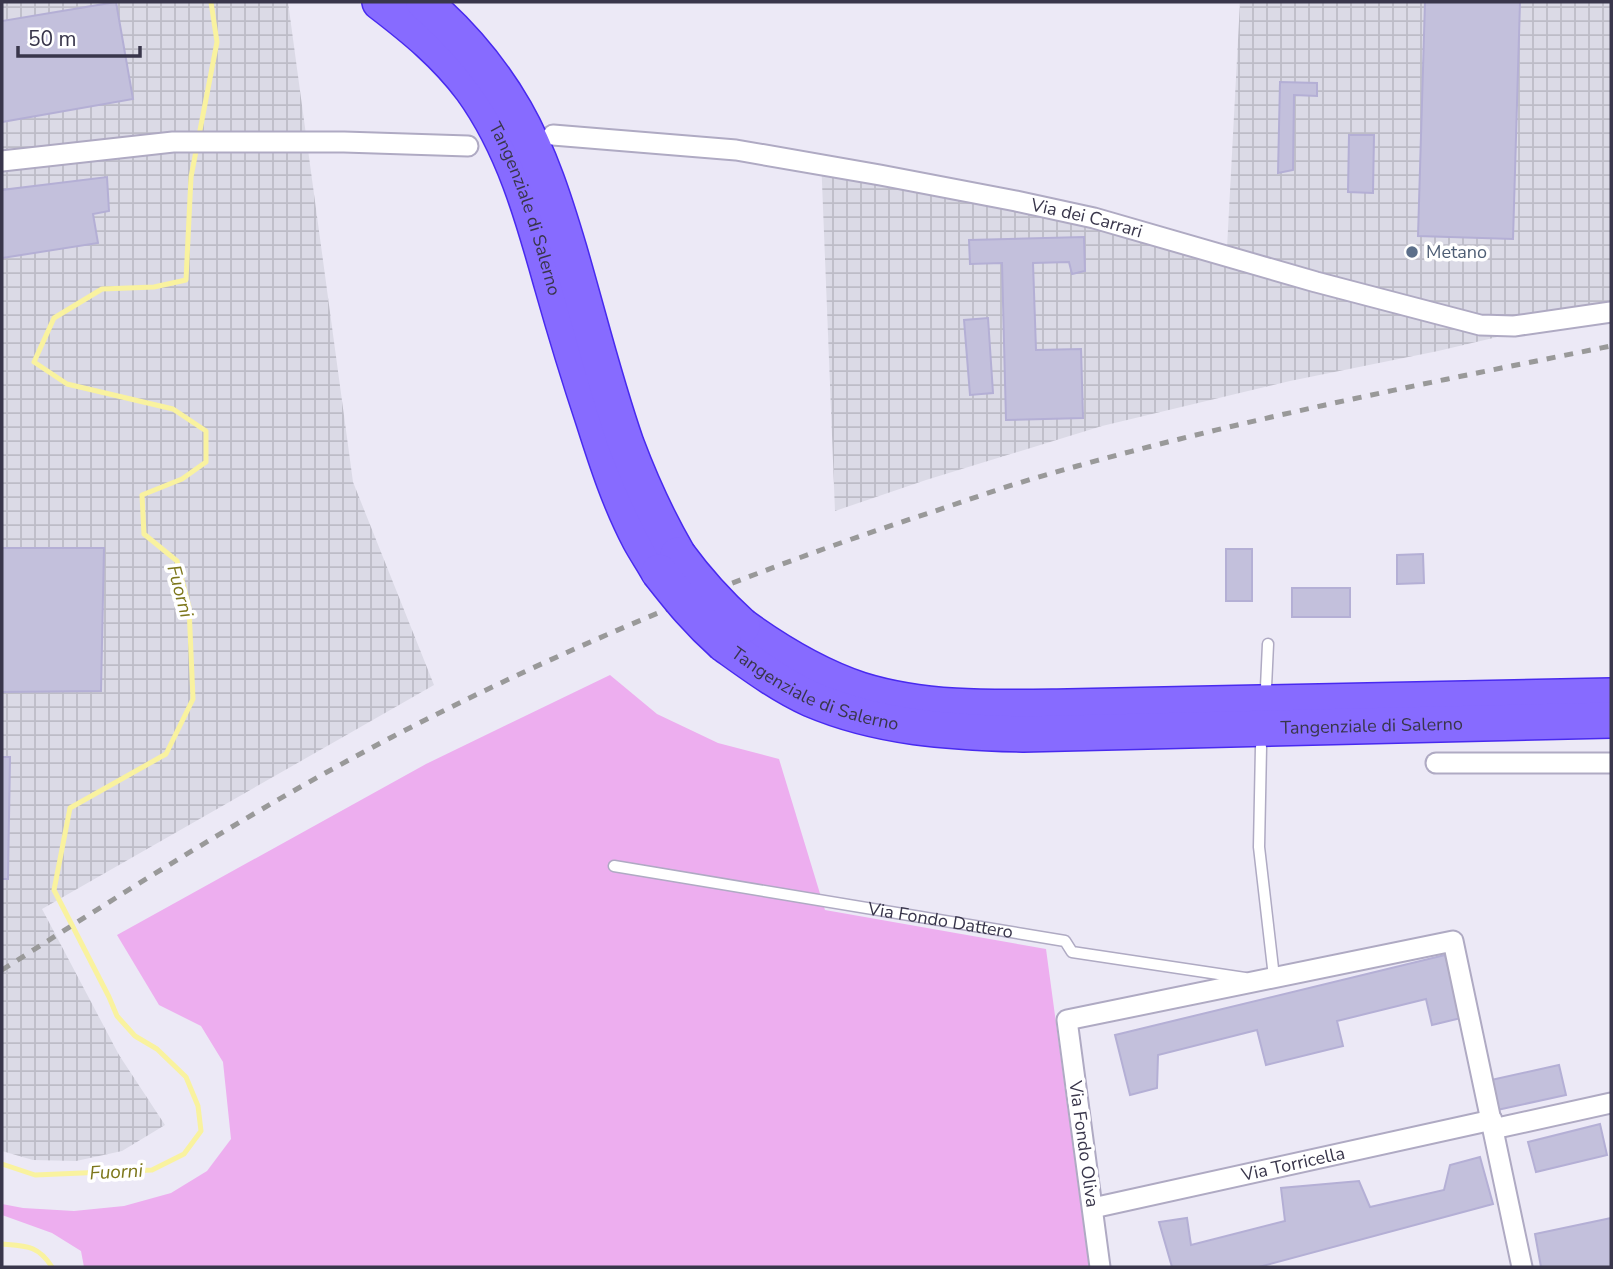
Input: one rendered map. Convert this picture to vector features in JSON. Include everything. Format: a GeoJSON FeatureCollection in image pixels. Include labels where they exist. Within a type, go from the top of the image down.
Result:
{"type":"FeatureCollection","features":[{"type":"Feature","properties":{"kind":"highway","name":"Tangenziale di Salerno"},"geometry":{"type":"LineString","coordinates":[[380,2],[435,46],[474,91],[500,134],[533,219],[611,476],[640,540],[669,563],[693,575],[718,605],[733,635],[757,667],[810,698],[850,714],[907,727],[1023,734],[1611,720]]}},
{"type":"Feature","properties":{"kind":"highway","name":"Tangenziale di Salerno"},"geometry":{"type":"LineString","coordinates":[[424,2],[464,40],[493,77],[515,111],[539,160],[562,225],[626,443],[655,515],[669,563]]}},
{"type":"Feature","properties":{"kind":"highway","name":"Tangenziale di Salerno"},"geometry":{"type":"LineString","coordinates":[[733,635],[859,690],[934,705],[1068,707],[1611,696]]}},
{"type":"Feature","properties":{"kind":"street","name":"Via dei Carrari"},"geometry":{"type":"LineString","coordinates":[[553,135],[736,150],[1016,201],[1094,218],[1316,282],[1480,325],[1514,326],[1611,312]]}},
{"type":"Feature","properties":{"kind":"street"},"geometry":{"type":"LineString","coordinates":[[2,161],[173,142],[344,142],[468,146]]}},
{"type":"Feature","properties":{"kind":"street"},"geometry":{"type":"LineString","coordinates":[[1436,763],[1611,763]]}},
{"type":"Feature","properties":{"kind":"street","name":"Via Fondo Dattero"},"geometry":{"type":"LineString","coordinates":[[1067,1020],[1454,941],[1522,1267]]}},
{"type":"Feature","properties":{"kind":"street","name":"Via Fondo Oliva"},"geometry":{"type":"LineString","coordinates":[[1067,1020],[1100,1267]]}},
{"type":"Feature","properties":{"kind":"street"},"geometry":{"type":"LineString","coordinates":[[1492,1124],[1611,1103]]}},
{"type":"Feature","properties":{"kind":"street","name":"Via Torricella"},"geometry":{"type":"LineString","coordinates":[[1093,1208],[1492,1124]]}},
{"type":"Feature","properties":{"kind":"lane"},"geometry":{"type":"LineString","coordinates":[[1266,687],[1268,644]]}},
{"type":"Feature","properties":{"kind":"lane"},"geometry":{"type":"LineString","coordinates":[[1261,747],[1259,847],[1267,979]]}},
{"type":"Feature","properties":{"kind":"lane","name":"Via Fondo Dattero"},"geometry":{"type":"LineString","coordinates":[[614,866],[1065,941],[1072,952],[1267,979]]}},
{"type":"Feature","properties":{"kind":"shaded area"},"geometry":{"type":"Polygon","coordinates":[[[2,2],[288,2],[353,482],[434,685],[42,909],[119,1055],[165,1125],[122,1151],[76,1161],[33,1160],[2,1151],[2,2]]]}},
{"type":"Feature","properties":{"kind":"shaded area"},"geometry":{"type":"Polygon","coordinates":[[[1240,2],[1611,2],[1611,310],[1438,351],[1290,381],[1102,426],[835,511],[821,157],[1227,248],[1240,2]]]}},
{"type":"Feature","properties":{"kind":"shaded area"},"geometry":{"type":"Polygon","coordinates":[[[610,675],[657,714],[718,743],[779,759],[825,910],[1046,949],[1089,1267],[84,1267],[81,1251],[52,1233],[2,1215],[2,1204],[74,1211],[124,1206],[171,1193],[207,1171],[231,1139],[223,1062],[201,1026],[159,1005],[117,935],[426,764],[610,675]]]}},
{"type":"Feature","properties":{"kind":"building"},"geometry":{"type":"Polygon","coordinates":[[[116,2],[133,99],[2,122],[2,21],[116,2]]]}},
{"type":"Feature","properties":{"kind":"building"},"geometry":{"type":"Polygon","coordinates":[[[1425,2],[1520,2],[1513,239],[1418,236],[1425,2]]]}},
{"type":"Feature","properties":{"kind":"building"},"geometry":{"type":"Polygon","coordinates":[[[1280,82],[1317,83],[1317,96],[1294,95],[1293,170],[1278,173],[1280,82]]]}},
{"type":"Feature","properties":{"kind":"building"},"geometry":{"type":"Polygon","coordinates":[[[1349,135],[1374,135],[1373,193],[1348,192],[1349,135]]]}},
{"type":"Feature","properties":{"kind":"building"},"geometry":{"type":"Polygon","coordinates":[[[107,177],[109,211],[93,214],[98,243],[2,258],[2,190],[107,177]]]}},
{"type":"Feature","properties":{"kind":"building"},"geometry":{"type":"Polygon","coordinates":[[[1084,237],[1085,271],[1072,274],[1069,262],[1033,263],[1036,350],[1081,349],[1083,418],[1006,420],[1002,263],[970,264],[969,240],[1084,237]]]}},
{"type":"Feature","properties":{"kind":"building"},"geometry":{"type":"Polygon","coordinates":[[[988,318],[993,393],[970,395],[964,320],[988,318]]]}},
{"type":"Feature","properties":{"kind":"building"},"geometry":{"type":"Polygon","coordinates":[[[2,548],[104,548],[101,691],[2,692],[2,548]]]}},
{"type":"Feature","properties":{"kind":"building"},"geometry":{"type":"Polygon","coordinates":[[[1226,549],[1252,549],[1252,601],[1226,601],[1226,549]]]}},
{"type":"Feature","properties":{"kind":"building"},"geometry":{"type":"Polygon","coordinates":[[[1423,554],[1424,583],[1397,584],[1397,555],[1423,554]]]}},
{"type":"Feature","properties":{"kind":"building"},"geometry":{"type":"Polygon","coordinates":[[[1292,588],[1350,588],[1350,617],[1292,617],[1292,588]]]}},
{"type":"Feature","properties":{"kind":"building"},"geometry":{"type":"Polygon","coordinates":[[[2,757],[10,757],[8,879],[2,879],[2,757]]]}},
{"type":"Feature","properties":{"kind":"building"},"geometry":{"type":"Polygon","coordinates":[[[1445,955],[1461,1018],[1432,1025],[1426,999],[1337,1021],[1343,1046],[1266,1065],[1257,1030],[1158,1055],[1157,1088],[1130,1095],[1115,1035],[1445,955]]]}},
{"type":"Feature","properties":{"kind":"building"},"geometry":{"type":"Polygon","coordinates":[[[1559,1065],[1566,1095],[1497,1110],[1491,1080],[1559,1065]]]}},
{"type":"Feature","properties":{"kind":"building"},"geometry":{"type":"Polygon","coordinates":[[[1600,1124],[1607,1155],[1536,1172],[1528,1142],[1600,1124]]]}},
{"type":"Feature","properties":{"kind":"building"},"geometry":{"type":"Polygon","coordinates":[[[1480,1157],[1493,1204],[1259,1267],[1172,1267],[1159,1222],[1187,1218],[1191,1245],[1285,1221],[1281,1188],[1359,1181],[1370,1207],[1444,1190],[1450,1165],[1480,1157]]]}},
{"type":"Feature","properties":{"kind":"building"},"geometry":{"type":"Polygon","coordinates":[[[1611,1218],[1611,1267],[1541,1267],[1535,1234],[1611,1218]]]}},
{"type":"Feature","properties":{"kind":"waterway","name":"Fuorni"},"geometry":{"type":"LineString","coordinates":[[2,1164],[35,1175],[152,1170],[184,1154],[201,1131],[198,1106],[186,1077],[157,1049],[135,1036],[117,1016],[54,890],[70,808],[166,754],[193,699],[189,607],[177,561],[144,534],[142,495],[182,479],[206,462],[206,431],[173,409],[67,384],[34,362],[54,318],[102,289],[154,287],[186,280],[191,177],[217,42],[211,2]]}},
{"type":"Feature","properties":{"kind":"waterway","name":"Fuorni"},"geometry":{"type":"LineString","coordinates":[[2,1244],[31,1248],[42,1254],[52,1267]]}},
{"type":"Feature","properties":{"kind":"railway"},"geometry":{"type":"LineString","coordinates":[[2,970],[243,820],[392,737],[523,672],[725,586],[982,495],[1103,459],[1320,406],[1611,346]]}},
{"type":"Feature","properties":{"kind":"place","name":"Metano"},"geometry":{"type":"Point","coordinates":[1412,252]}}]}
